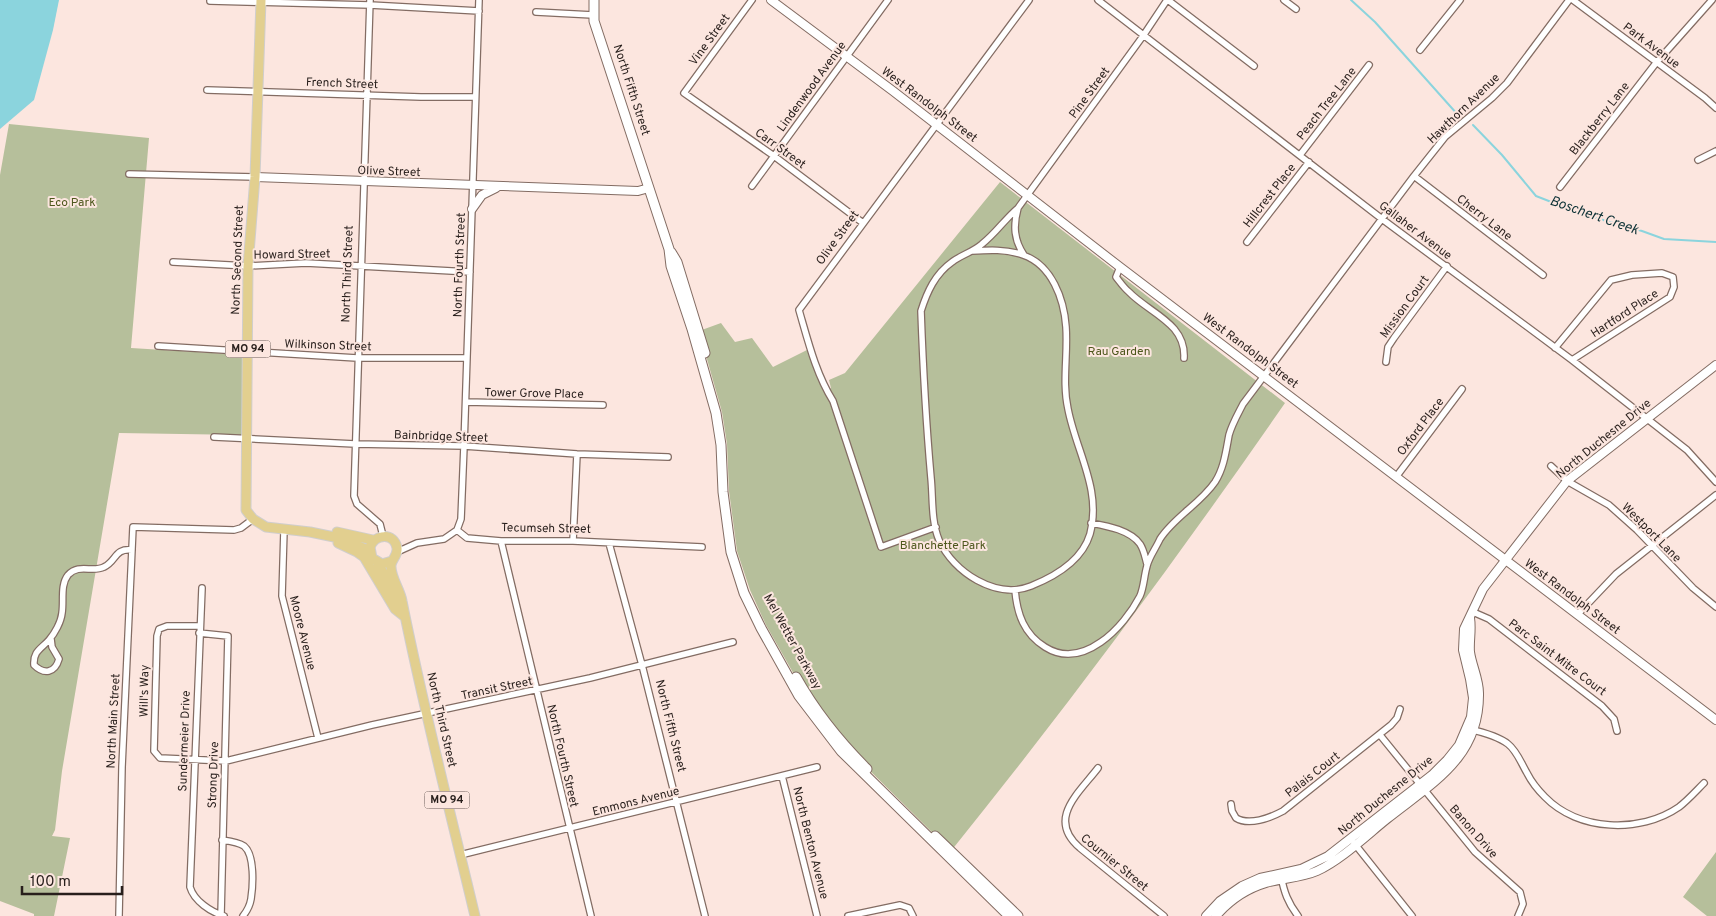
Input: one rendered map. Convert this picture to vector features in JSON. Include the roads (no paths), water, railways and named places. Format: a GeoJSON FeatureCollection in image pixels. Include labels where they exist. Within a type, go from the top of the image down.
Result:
{"type":"FeatureCollection","features":[{"type":"Feature","properties":{"kind":"main road","name":"North Fifth Street"},"geometry":{"type":"LineString","coordinates":[[594,0],[593,15],[649,188]]}},
{"type":"Feature","properties":{"kind":"main road","name":"North Second Street"},"geometry":{"type":"LineString","coordinates":[[253,519],[246,510],[248,266],[255,177],[261,1]]}},
{"type":"Feature","properties":{"kind":"main road","name":"Mel Wetter Parkway"},"geometry":{"type":"LineString","coordinates":[[649,188],[669,248],[677,262],[728,444],[729,491],[737,551],[750,590],[766,625],[804,692],[846,747],[1018,916]]}},
{"type":"Feature","properties":{"kind":"main road","name":"Mel Wetter Parkway"},"geometry":{"type":"LineString","coordinates":[[717,405],[723,492],[732,552],[744,592],[761,628],[794,687],[841,751],[1009,916]]}},
{"type":"Feature","properties":{"kind":"main road"},"geometry":{"type":"LineString","coordinates":[[253,519],[266,527],[284,530],[330,531],[373,540],[383,536]]}},
{"type":"Feature","properties":{"kind":"main road"},"geometry":{"type":"LineString","coordinates":[[310,532],[339,538],[367,554],[373,540]]}},
{"type":"Feature","properties":{"kind":"main road","name":"North Third Street"},"geometry":{"type":"LineString","coordinates":[[383,536],[389,537],[394,541],[397,552]]}},
{"type":"Feature","properties":{"kind":"main road"},"geometry":{"type":"LineString","coordinates":[[378,563],[392,561],[397,552]]}},
{"type":"Feature","properties":{"kind":"main road","name":"North Third Street"},"geometry":{"type":"LineString","coordinates":[[367,554],[378,563],[405,617]]}},
{"type":"Feature","properties":{"kind":"main road","name":"North Third Street"},"geometry":{"type":"LineString","coordinates":[[367,554],[395,609],[405,617]]}},
{"type":"Feature","properties":{"kind":"main road","name":"North Third Street"},"geometry":{"type":"LineString","coordinates":[[392,561],[391,570],[402,599],[426,714],[475,916]]}},
{"type":"Feature","properties":{"kind":"street","name":"North Fourth Street"},"geometry":{"type":"LineString","coordinates":[[457,530],[461,519],[466,402],[479,0]]}},
{"type":"Feature","properties":{"kind":"street","name":"Vine Street"},"geometry":{"type":"LineString","coordinates":[[684,93],[752,0]]}},
{"type":"Feature","properties":{"kind":"street","name":"West Randolph Street"},"geometry":{"type":"LineString","coordinates":[[771,0],[1716,720]]}},
{"type":"Feature","properties":{"kind":"street","name":"Lindenwood Avenue"},"geometry":{"type":"LineString","coordinates":[[752,186],[888,0]]}},
{"type":"Feature","properties":{"kind":"street","name":"Olive Street"},"geometry":{"type":"LineString","coordinates":[[936,527],[881,547],[833,401],[827,392],[820,374],[799,310],[938,126],[1029,0]]}},
{"type":"Feature","properties":{"kind":"street","name":"Gallaher Avenue"},"geometry":{"type":"LineString","coordinates":[[1098,0],[1382,219],[1572,360],[1687,450],[1716,482]]}},
{"type":"Feature","properties":{"kind":"street"},"geometry":{"type":"LineString","coordinates":[[1167,0],[1254,66]]}},
{"type":"Feature","properties":{"kind":"street","name":"Pine Street"},"geometry":{"type":"LineString","coordinates":[[1015,590],[986,584],[971,577],[957,566],[938,539],[926,423],[921,311],[926,295],[938,275],[952,262],[983,244],[1029,196],[1167,0]]}},
{"type":"Feature","properties":{"kind":"street"},"geometry":{"type":"LineString","coordinates":[[1284,0],[1296,9]]}},
{"type":"Feature","properties":{"kind":"street"},"geometry":{"type":"LineString","coordinates":[[1420,50],[1460,0]]}},
{"type":"Feature","properties":{"kind":"street","name":"Hawthorn Avenue"},"geometry":{"type":"LineString","coordinates":[[1015,590],[1019,616],[1026,630],[1035,640],[1050,650],[1068,655],[1084,652],[1101,643],[1114,631],[1132,609],[1141,593],[1147,564],[1162,537],[1216,481],[1225,458],[1230,434],[1243,404],[1414,176],[1445,138],[1507,83],[1569,0]]}},
{"type":"Feature","properties":{"kind":"street","name":"Park Avenue"},"geometry":{"type":"LineString","coordinates":[[1573,0],[1716,108]]}},
{"type":"Feature","properties":{"kind":"street","name":"Blackberry Lane"},"geometry":{"type":"LineString","coordinates":[[1560,187],[1656,63],[1712,0]]}},
{"type":"Feature","properties":{"kind":"street"},"geometry":{"type":"LineString","coordinates":[[210,1],[370,2],[479,11]]}},
{"type":"Feature","properties":{"kind":"street","name":"North Third Street"},"geometry":{"type":"LineString","coordinates":[[370,2],[354,496],[357,504],[380,524],[383,536]]}},
{"type":"Feature","properties":{"kind":"street"},"geometry":{"type":"LineString","coordinates":[[536,12],[593,15]]}},
{"type":"Feature","properties":{"kind":"street","name":"Peach Tree Lane"},"geometry":{"type":"LineString","coordinates":[[1300,155],[1369,65]]}},
{"type":"Feature","properties":{"kind":"street","name":"French Street"},"geometry":{"type":"LineString","coordinates":[[207,90],[476,97]]}},
{"type":"Feature","properties":{"kind":"street","name":"Carr Street"},"geometry":{"type":"LineString","coordinates":[[684,93],[774,156],[863,223]]}},
{"type":"Feature","properties":{"kind":"street"},"geometry":{"type":"LineString","coordinates":[[1698,160],[1716,151]]}},
{"type":"Feature","properties":{"kind":"street","name":"Hillcrest Place"},"geometry":{"type":"LineString","coordinates":[[1247,242],[1310,162]]}},
{"type":"Feature","properties":{"kind":"street","name":"Olive Street"},"geometry":{"type":"LineString","coordinates":[[129,174],[638,191],[649,188]]}},
{"type":"Feature","properties":{"kind":"street","name":"Cherry Lane"},"geometry":{"type":"LineString","coordinates":[[1414,176],[1542,275]]}},
{"type":"Feature","properties":{"kind":"street"},"geometry":{"type":"LineString","coordinates":[[472,209],[482,195],[501,186]]}},
{"type":"Feature","properties":{"kind":"street"},"geometry":{"type":"LineString","coordinates":[[1018,208],[1015,218],[1016,243],[1024,255]]}},
{"type":"Feature","properties":{"kind":"street"},"geometry":{"type":"LineString","coordinates":[[972,251],[1010,251],[1024,255],[1050,275],[1058,290],[1066,327],[1065,392],[1070,418],[1092,489],[1093,507],[1090,534],[1080,553],[1067,567],[1048,580],[1028,588],[1015,590]]}},
{"type":"Feature","properties":{"kind":"street","name":"Howard Street"},"geometry":{"type":"LineString","coordinates":[[174,262],[248,266],[306,263],[470,272]]}},
{"type":"Feature","properties":{"kind":"street","name":"Mission Court"},"geometry":{"type":"LineString","coordinates":[[1386,362],[1388,347],[1391,342],[1447,266]]}},
{"type":"Feature","properties":{"kind":"street"},"geometry":{"type":"LineString","coordinates":[[1120,267],[1116,277],[1129,293],[1172,324],[1185,348],[1184,358]]}},
{"type":"Feature","properties":{"kind":"street","name":"Hartford Place"},"geometry":{"type":"LineString","coordinates":[[1555,348],[1611,280],[1632,274],[1662,273],[1673,277],[1674,286],[1670,297],[1572,360]]}},
{"type":"Feature","properties":{"kind":"street","name":"Wilkinson Street"},"geometry":{"type":"LineString","coordinates":[[158,346],[248,353],[357,358],[467,358]]}},
{"type":"Feature","properties":{"kind":"street","name":"North Duchesne Drive"},"geometry":{"type":"LineString","coordinates":[[1216,916],[1234,899],[1246,892],[1311,866],[1353,842],[1421,787],[1453,754],[1470,729],[1473,708],[1470,679],[1464,659],[1464,629],[1483,589],[1567,481],[1716,365]]}},
{"type":"Feature","properties":{"kind":"street","name":"Oxford Place"},"geometry":{"type":"LineString","coordinates":[[1396,476],[1462,389]]}},
{"type":"Feature","properties":{"kind":"street","name":"Tower Grove Place"},"geometry":{"type":"LineString","coordinates":[[466,402],[603,405]]}},
{"type":"Feature","properties":{"kind":"street","name":"Bainbridge Street"},"geometry":{"type":"LineString","coordinates":[[214,437],[355,444],[464,446],[576,454],[668,457]]}},
{"type":"Feature","properties":{"kind":"street"},"geometry":{"type":"LineString","coordinates":[[573,541],[576,454]]}},
{"type":"Feature","properties":{"kind":"street","name":"Westport Lane"},"geometry":{"type":"LineString","coordinates":[[1551,466],[1567,481],[1610,505],[1693,588],[1716,607]]}},
{"type":"Feature","properties":{"kind":"street"},"geometry":{"type":"LineString","coordinates":[[1578,614],[1616,574],[1716,495]]}},
{"type":"Feature","properties":{"kind":"street","name":"North Main Street"},"geometry":{"type":"LineString","coordinates":[[118,916],[122,767],[133,527],[234,530],[253,519]]}},
{"type":"Feature","properties":{"kind":"street"},"geometry":{"type":"LineString","coordinates":[[1091,523],[1118,530],[1136,540],[1141,547],[1147,564]]}},
{"type":"Feature","properties":{"kind":"street","name":"Moore Avenue"},"geometry":{"type":"LineString","coordinates":[[284,530],[282,596],[318,738]]}},
{"type":"Feature","properties":{"kind":"street"},"geometry":{"type":"LineString","coordinates":[[397,552],[417,543],[444,539],[457,530]]}},
{"type":"Feature","properties":{"kind":"street","name":"Tecumseh Street"},"geometry":{"type":"LineString","coordinates":[[457,530],[467,538],[501,541],[573,541],[702,547]]}},
{"type":"Feature","properties":{"kind":"street","name":"North Fourth Street"},"geometry":{"type":"LineString","coordinates":[[501,541],[590,916]]}},
{"type":"Feature","properties":{"kind":"street","name":"North Fifth Street"},"geometry":{"type":"LineString","coordinates":[[609,543],[642,665],[705,916]]}},
{"type":"Feature","properties":{"kind":"street"},"geometry":{"type":"LineString","coordinates":[[51,639],[52,647],[59,659],[57,666],[51,671],[44,671],[34,665],[36,651],[51,639],[58,625],[62,613],[63,589],[68,575],[74,569],[101,568],[111,563],[118,553],[132,550]]}},
{"type":"Feature","properties":{"kind":"street","name":"Sundermeier Drive"},"geometry":{"type":"LineString","coordinates":[[202,588],[190,887],[193,895],[198,900],[222,915]]}},
{"type":"Feature","properties":{"kind":"street","name":"Parc Saint Mitre Court"},"geometry":{"type":"LineString","coordinates":[[1472,615],[1489,620],[1602,706],[1614,719],[1617,731]]}},
{"type":"Feature","properties":{"kind":"street","name":"Will's Way"},"geometry":{"type":"LineString","coordinates":[[156,754],[154,751],[157,636],[159,629],[167,626],[200,626]]}},
{"type":"Feature","properties":{"kind":"street","name":"Strong Drive"},"geometry":{"type":"LineString","coordinates":[[199,633],[228,636],[226,761],[222,840],[222,915]]}},
{"type":"Feature","properties":{"kind":"street","name":"Transit Street"},"geometry":{"type":"LineString","coordinates":[[156,754],[160,758],[226,761],[318,738],[537,690],[733,642]]}},
{"type":"Feature","properties":{"kind":"street","name":"Palais Court"},"geometry":{"type":"LineString","coordinates":[[1231,804],[1232,811],[1236,818],[1240,820],[1259,820],[1283,812],[1380,735],[1397,718],[1400,709]]}},
{"type":"Feature","properties":{"kind":"street"},"geometry":{"type":"LineString","coordinates":[[1470,729],[1508,743],[1517,754],[1530,778],[1551,803],[1571,816],[1594,823],[1611,825],[1635,823],[1660,817],[1679,807],[1704,783]]}},
{"type":"Feature","properties":{"kind":"street","name":"Banon Drive"},"geometry":{"type":"LineString","coordinates":[[1380,735],[1475,852],[1520,892],[1523,904],[1518,916]]}},
{"type":"Feature","properties":{"kind":"street","name":"Emmons Avenue"},"geometry":{"type":"LineString","coordinates":[[460,855],[817,767]]}},
{"type":"Feature","properties":{"kind":"street","name":"Cournier Street"},"geometry":{"type":"LineString","coordinates":[[1098,768],[1072,800],[1067,810],[1065,826],[1068,835],[1080,848],[1164,916]]}},
{"type":"Feature","properties":{"kind":"street","name":"North Benton Avenue"},"geometry":{"type":"LineString","coordinates":[[782,776],[817,916]]}},
{"type":"Feature","properties":{"kind":"street"},"geometry":{"type":"LineString","coordinates":[[222,840],[244,846],[252,859],[251,900],[243,916]]}},
{"type":"Feature","properties":{"kind":"street"},"geometry":{"type":"LineString","coordinates":[[1353,842],[1412,916]]}},
{"type":"Feature","properties":{"kind":"street"},"geometry":{"type":"LineString","coordinates":[[1281,877],[1285,895],[1298,916]]}},
{"type":"Feature","properties":{"kind":"street","name":"North Duchesne Drive"},"geometry":{"type":"LineString","coordinates":[[1206,916],[1220,901],[1237,889],[1260,878],[1281,877]]}},
{"type":"Feature","properties":{"kind":"street"},"geometry":{"type":"LineString","coordinates":[[848,916],[900,906],[909,908],[912,916]]}},
{"type":"Feature","properties":{"kind":"water"},"geometry":{"type":"Polygon","coordinates":[[[0,0],[59,0],[34,100],[0,129],[0,0]]]}},
{"type":"Feature","properties":{"kind":"waterway","name":"Boschert Creek"},"geometry":{"type":"LineString","coordinates":[[1351,0],[1375,22],[1458,115]]}},
{"type":"Feature","properties":{"kind":"waterway","name":"Boschert Creek"},"geometry":{"type":"LineString","coordinates":[[1473,125],[1502,155],[1536,196],[1582,214],[1664,239],[1716,242]]}},
{"type":"Feature","properties":{"kind":"park label","name":"Eco Park"},"geometry":{"type":"Point","coordinates":[72,203]}},
{"type":"Feature","properties":{"kind":"park label","name":"Rau Garden"},"geometry":{"type":"Point","coordinates":[1119,352]}},
{"type":"Feature","properties":{"kind":"park label","name":"Blanchette Park"},"geometry":{"type":"Point","coordinates":[943,546]}}]}
